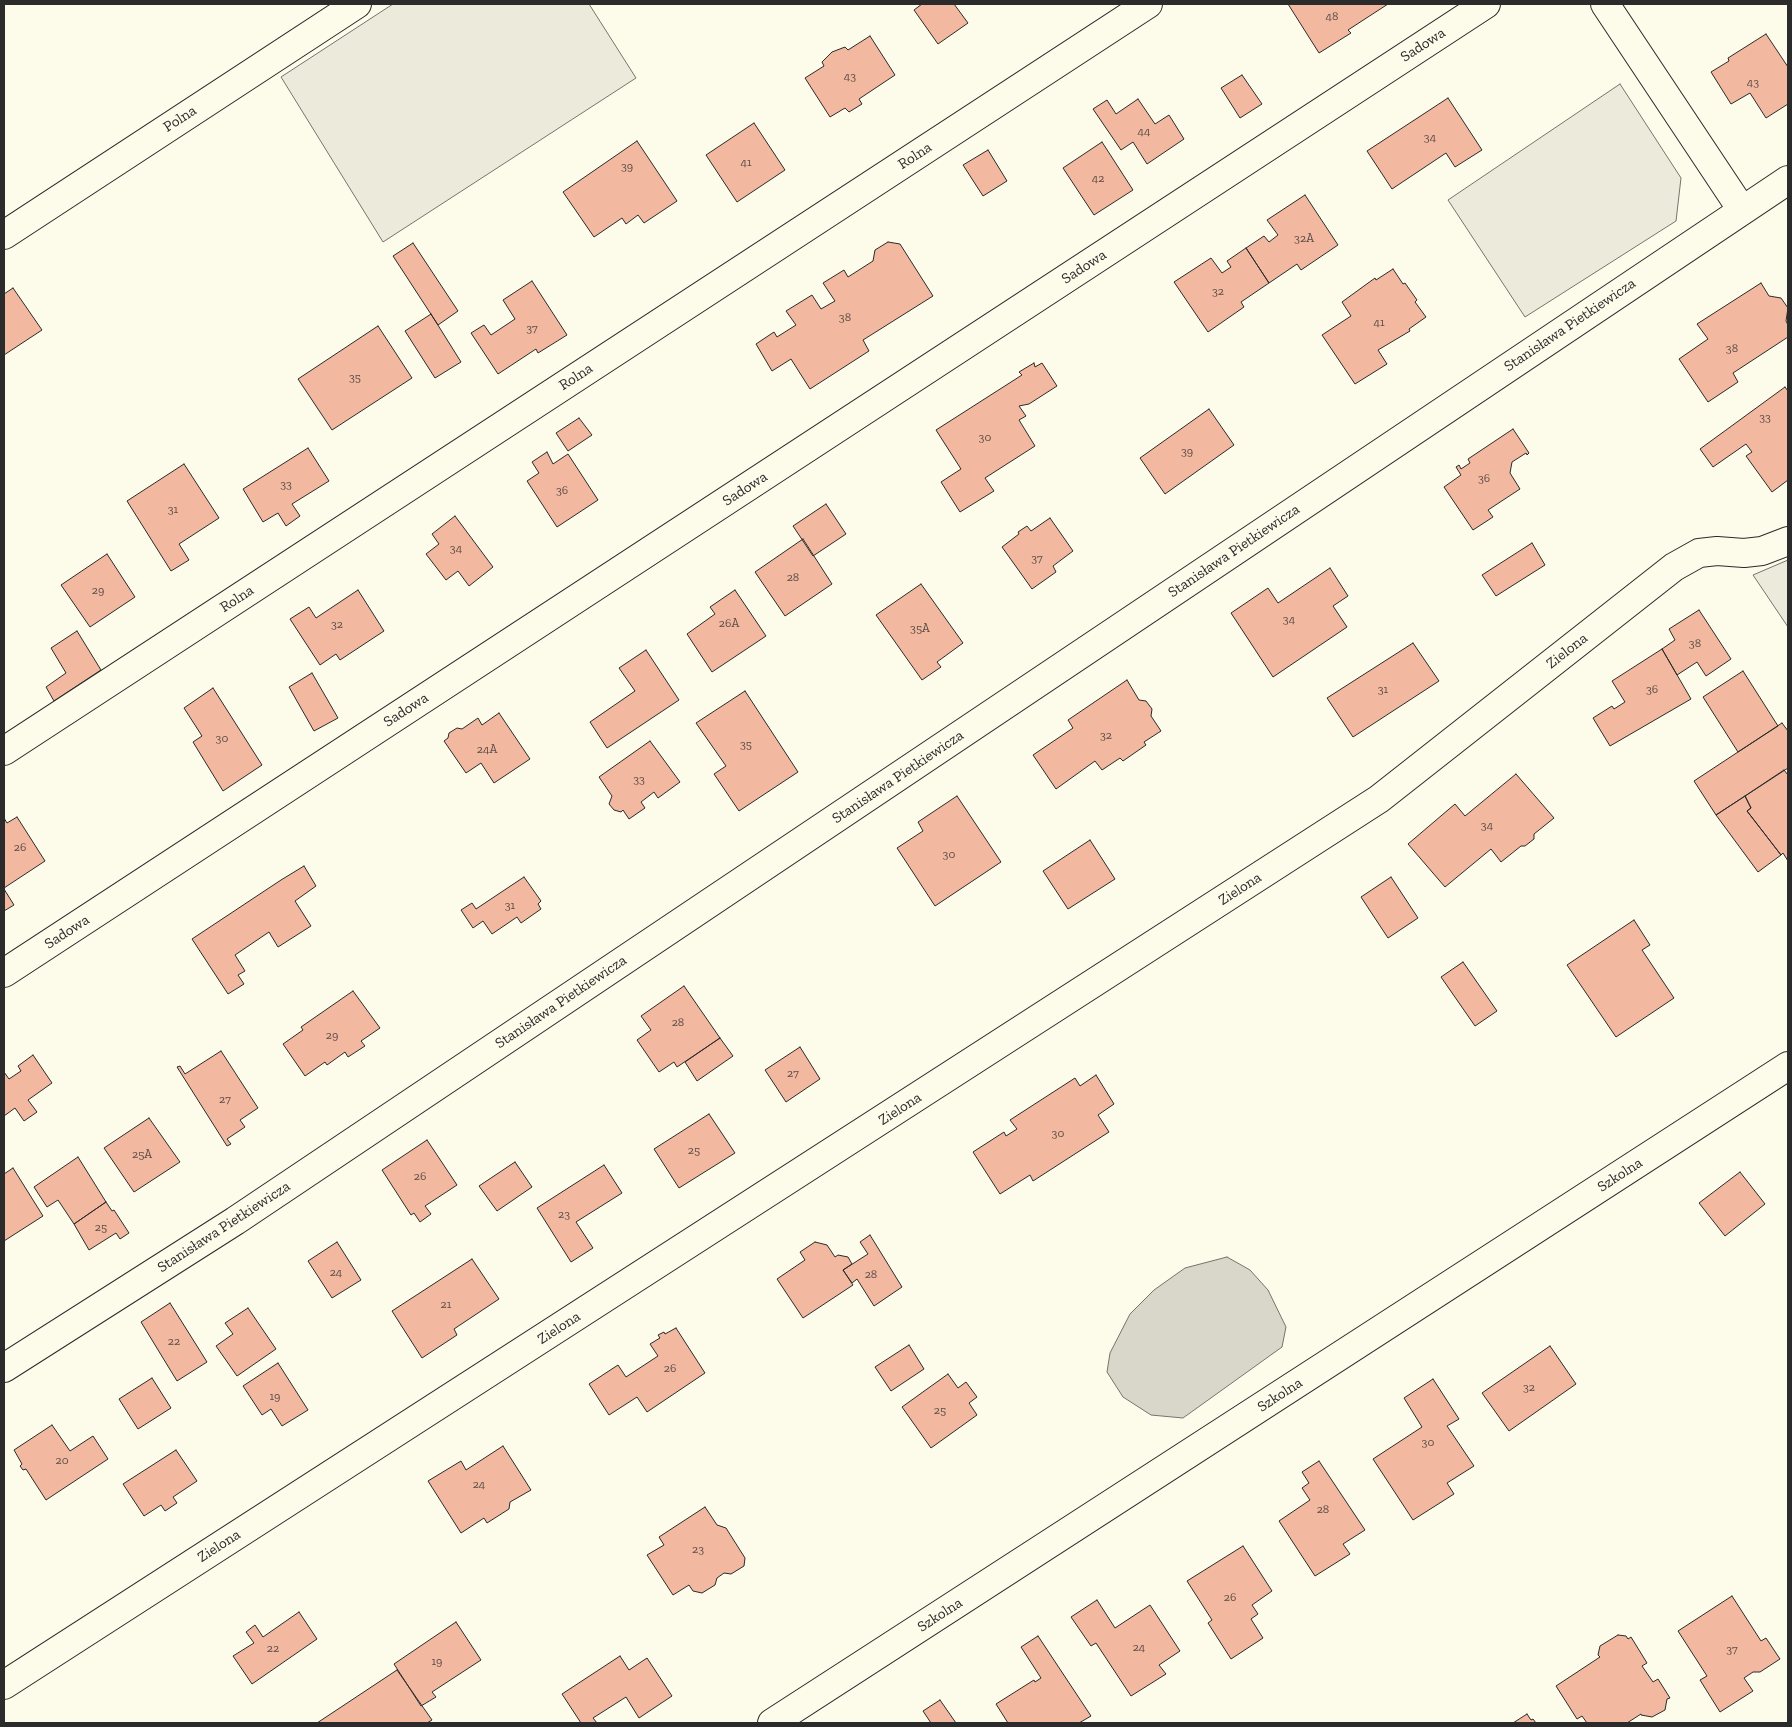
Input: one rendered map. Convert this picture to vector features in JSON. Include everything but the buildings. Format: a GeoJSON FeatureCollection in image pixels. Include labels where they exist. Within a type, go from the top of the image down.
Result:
{"type":"FeatureCollection","features":[{"type":"Feature","properties":{"kind":"street","name":"Polna"},"geometry":{"type":"LineString","coordinates":[[4,234],[357,4]]}},
{"type":"Feature","properties":{"kind":"street","name":"Rolna"},"geometry":{"type":"LineString","coordinates":[[4,751],[1148,4]]}},
{"type":"Feature","properties":{"kind":"street","name":"Sadowa"},"geometry":{"type":"LineString","coordinates":[[4,973],[1486,4]]}},
{"type":"Feature","properties":{"kind":"street"},"geometry":{"type":"LineString","coordinates":[[1605,4],[1742,210]]}},
{"type":"Feature","properties":{"kind":"street","name":"Stanisława Pietkiewicza"},"geometry":{"type":"LineString","coordinates":[[4,1368],[235,1221],[1788,180]]}},
{"type":"Feature","properties":{"kind":"street","name":"Zielona"},"geometry":{"type":"LineString","coordinates":[[4,1685],[1379,799],[1674,567],[1699,553],[1762,551],[1788,541]]}},
{"type":"Feature","properties":{"kind":"street","name":"Szkolna"},"geometry":{"type":"LineString","coordinates":[[772,1723],[1788,1066]]}},
{"type":"Feature","properties":{"kind":"shaded area"},"geometry":{"type":"Polygon","coordinates":[[[393,4],[589,4],[636,78],[383,242],[281,77],[393,4]]]}},
{"type":"Feature","properties":{"kind":"shaded area"},"geometry":{"type":"Polygon","coordinates":[[[1620,84],[1681,178],[1676,221],[1525,317],[1448,200],[1620,84]]]}},
{"type":"Feature","properties":{"kind":"shaded area"},"geometry":{"type":"Polygon","coordinates":[[[1788,560],[1788,627],[1753,575],[1788,560]]]}},
{"type":"Feature","properties":{"kind":"shaded area"},"geometry":{"type":"Polygon","coordinates":[[[1227,1257],[1250,1270],[1268,1290],[1286,1327],[1282,1347],[1183,1418],[1151,1415],[1123,1397],[1107,1372],[1110,1353],[1130,1314],[1154,1290],[1185,1268],[1227,1257]]]}}]}
